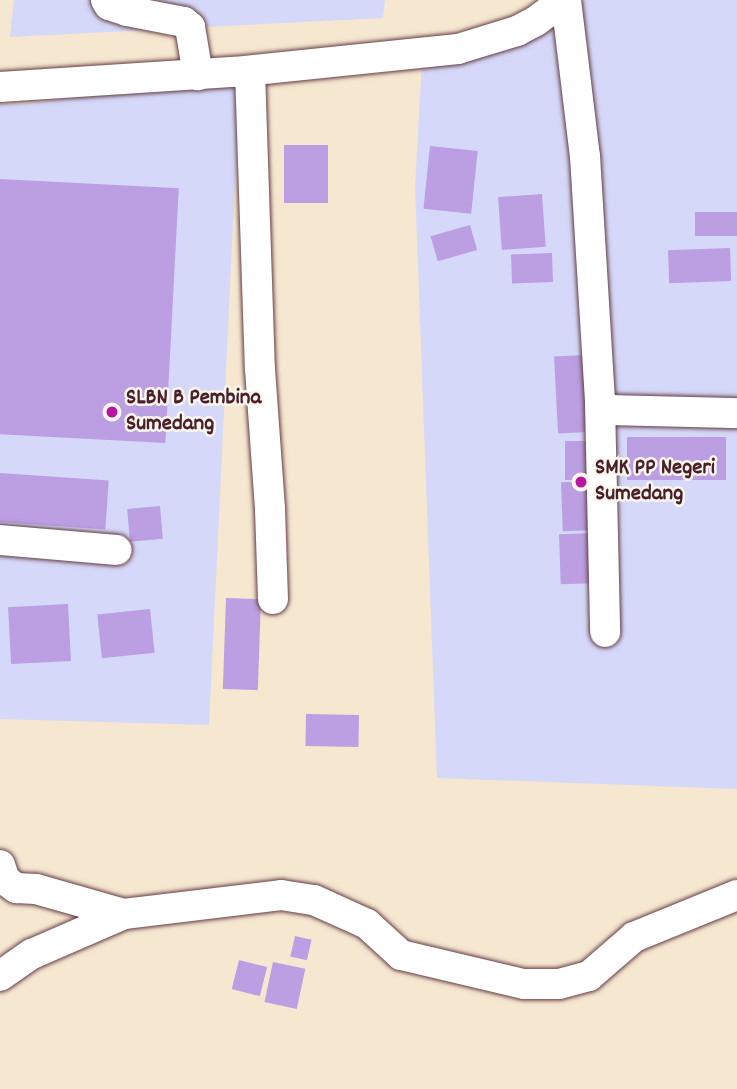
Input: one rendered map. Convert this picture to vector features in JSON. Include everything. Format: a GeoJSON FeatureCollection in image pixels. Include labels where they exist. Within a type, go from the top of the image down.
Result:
{"type":"FeatureCollection","features":[{"type":"Feature","properties":{"kind":"street"},"geometry":{"type":"LineString","coordinates":[[106,0],[109,5],[127,11],[184,22],[190,27],[198,75]]}},
{"type":"Feature","properties":{"kind":"street"},"geometry":{"type":"LineString","coordinates":[[0,87],[250,71],[458,49],[517,31],[565,0],[585,156],[600,404],[605,632]]}},
{"type":"Feature","properties":{"kind":"street"},"geometry":{"type":"LineString","coordinates":[[250,71],[260,369],[273,599]]}},
{"type":"Feature","properties":{"kind":"street"},"geometry":{"type":"LineString","coordinates":[[600,404],[612,410],[737,412]]}},
{"type":"Feature","properties":{"kind":"street"},"geometry":{"type":"LineString","coordinates":[[0,540],[117,550]]}},
{"type":"Feature","properties":{"kind":"street"},"geometry":{"type":"LineString","coordinates":[[0,865],[5,880],[16,888],[36,889],[124,914]]}},
{"type":"Feature","properties":{"kind":"street"},"geometry":{"type":"LineString","coordinates":[[0,976],[32,954],[124,914],[259,895],[314,900],[367,924],[401,955],[445,968],[541,985],[589,976],[634,937],[737,895]]}},
{"type":"Feature","properties":{"kind":"shaded area"},"geometry":{"type":"Polygon","coordinates":[[[14,0],[385,0],[383,18],[10,37],[14,0]]]}},
{"type":"Feature","properties":{"kind":"shaded area","name":"SMK PP Negeri Sumedang"},"geometry":{"type":"Polygon","coordinates":[[[586,0],[737,0],[737,789],[437,778],[415,187],[422,60],[536,33],[586,0]]]}},
{"type":"Feature","properties":{"kind":"shaded area","name":"SLBN B Pembina Sumedang"},"geometry":{"type":"Polygon","coordinates":[[[240,78],[209,725],[0,719],[0,104],[23,104],[240,78]]]}},
{"type":"Feature","properties":{"kind":"building"},"geometry":{"type":"Polygon","coordinates":[[[284,145],[328,145],[328,203],[284,203],[284,145]]]}},
{"type":"Feature","properties":{"kind":"building"},"geometry":{"type":"Polygon","coordinates":[[[430,146],[478,151],[471,214],[423,209],[430,146]]]}},
{"type":"Feature","properties":{"kind":"building"},"geometry":{"type":"Polygon","coordinates":[[[0,179],[179,188],[165,443],[0,434],[0,179]]]}},
{"type":"Feature","properties":{"kind":"building"},"geometry":{"type":"Polygon","coordinates":[[[542,194],[546,247],[502,250],[498,197],[542,194]]]}},
{"type":"Feature","properties":{"kind":"building"},"geometry":{"type":"Polygon","coordinates":[[[695,212],[737,212],[737,236],[695,236],[695,212]]]}},
{"type":"Feature","properties":{"kind":"building"},"geometry":{"type":"Polygon","coordinates":[[[470,225],[477,250],[438,261],[431,236],[470,225]]]}},
{"type":"Feature","properties":{"kind":"building"},"geometry":{"type":"Polygon","coordinates":[[[730,248],[731,281],[669,283],[668,250],[730,248]]]}},
{"type":"Feature","properties":{"kind":"building"},"geometry":{"type":"Polygon","coordinates":[[[552,253],[553,282],[512,283],[511,254],[552,253]]]}},
{"type":"Feature","properties":{"kind":"building"},"geometry":{"type":"Polygon","coordinates":[[[584,355],[588,432],[558,433],[554,357],[584,355]]]}},
{"type":"Feature","properties":{"kind":"building"},"geometry":{"type":"Polygon","coordinates":[[[627,437],[726,437],[726,480],[627,480],[627,437]]]}},
{"type":"Feature","properties":{"kind":"building"},"geometry":{"type":"Polygon","coordinates":[[[565,441],[591,441],[591,480],[565,480],[565,441]]]}},
{"type":"Feature","properties":{"kind":"building"},"geometry":{"type":"Polygon","coordinates":[[[0,473],[109,481],[105,529],[0,522],[0,473]]]}},
{"type":"Feature","properties":{"kind":"building"},"geometry":{"type":"Polygon","coordinates":[[[596,481],[598,530],[563,531],[561,482],[596,481]]]}},
{"type":"Feature","properties":{"kind":"building"},"geometry":{"type":"Polygon","coordinates":[[[160,506],[163,539],[130,542],[127,509],[160,506]]]}},
{"type":"Feature","properties":{"kind":"building"},"geometry":{"type":"Polygon","coordinates":[[[596,533],[598,583],[561,584],[559,534],[596,533]]]}},
{"type":"Feature","properties":{"kind":"building"},"geometry":{"type":"Polygon","coordinates":[[[226,598],[261,599],[258,690],[223,689],[226,598]]]}},
{"type":"Feature","properties":{"kind":"building"},"geometry":{"type":"Polygon","coordinates":[[[68,604],[71,661],[11,664],[8,607],[68,604]]]}},
{"type":"Feature","properties":{"kind":"building"},"geometry":{"type":"Polygon","coordinates":[[[150,609],[155,653],[102,658],[97,615],[150,609]]]}},
{"type":"Feature","properties":{"kind":"building"},"geometry":{"type":"Polygon","coordinates":[[[306,714],[359,715],[358,747],[305,746],[306,714]]]}},
{"type":"Feature","properties":{"kind":"building"},"geometry":{"type":"Polygon","coordinates":[[[295,936],[312,940],[307,960],[290,956],[295,936]]]}},
{"type":"Feature","properties":{"kind":"building"},"geometry":{"type":"Polygon","coordinates":[[[239,960],[267,967],[260,996],[232,989],[239,960]]]}},
{"type":"Feature","properties":{"kind":"building"},"geometry":{"type":"Polygon","coordinates":[[[273,962],[305,969],[297,1009],[264,1002],[273,962]]]}},
{"type":"Feature","properties":{"kind":"place","name":"SLBN B Pembina Sumedang"},"geometry":{"type":"Point","coordinates":[112,412]}},
{"type":"Feature","properties":{"kind":"place","name":"SMK PP Negeri Sumedang"},"geometry":{"type":"Point","coordinates":[581,482]}}]}
